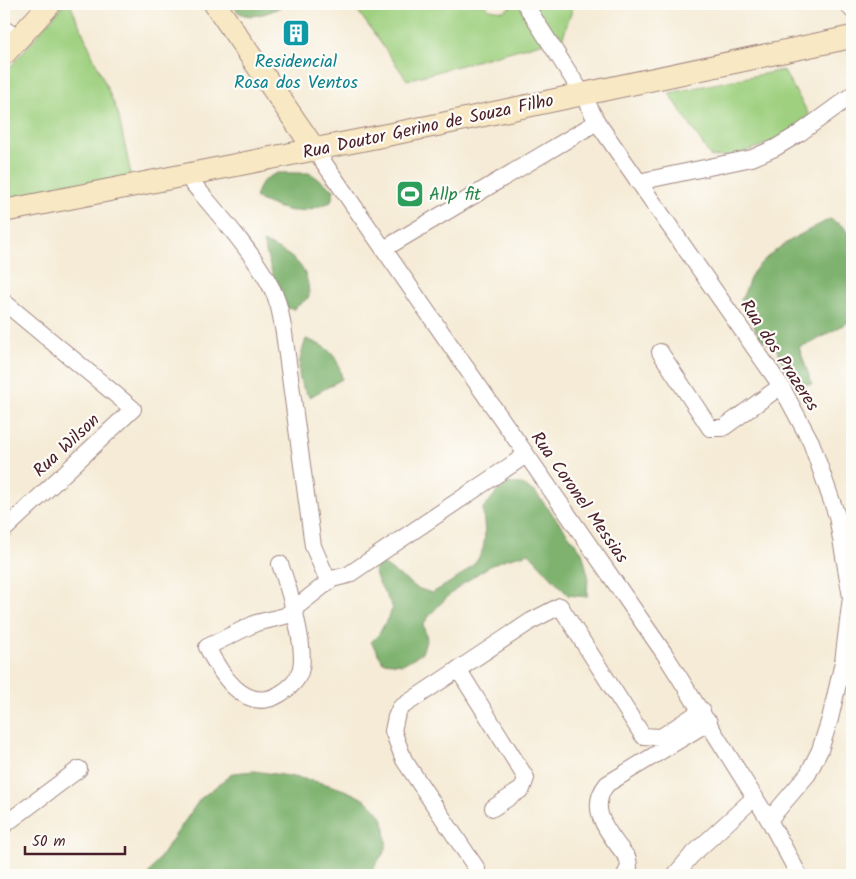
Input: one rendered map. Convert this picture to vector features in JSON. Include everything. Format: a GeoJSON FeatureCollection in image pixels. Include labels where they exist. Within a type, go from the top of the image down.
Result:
{"type":"FeatureCollection","features":[{"type":"Feature","properties":{"kind":"main road"},"geometry":{"type":"LineString","coordinates":[[9,41],[50,4]]}},
{"type":"Feature","properties":{"kind":"main road"},"geometry":{"type":"LineString","coordinates":[[215,4],[315,150]]}},
{"type":"Feature","properties":{"kind":"main road","name":"Rua Doutor Gerino de Souza Filho"},"geometry":{"type":"LineString","coordinates":[[4,211],[315,150],[852,37]]}},
{"type":"Feature","properties":{"kind":"street","name":"Rua dos Prazeres"},"geometry":{"type":"LineString","coordinates":[[525,4],[582,93],[597,122],[781,386],[811,442],[828,487],[843,545],[852,597],[843,662],[830,719],[820,750],[808,774],[769,820]]}},
{"type":"Feature","properties":{"kind":"street"},"geometry":{"type":"LineString","coordinates":[[848,4],[852,10]]}},
{"type":"Feature","properties":{"kind":"street"},"geometry":{"type":"LineString","coordinates":[[638,182],[752,158],[775,148],[800,133],[852,95]]}},
{"type":"Feature","properties":{"kind":"street"},"geometry":{"type":"LineString","coordinates":[[384,249],[597,122]]}},
{"type":"Feature","properties":{"kind":"street","name":"Rua Coronel Messias"},"geometry":{"type":"LineString","coordinates":[[315,150],[706,716],[755,796],[799,875]]}},
{"type":"Feature","properties":{"kind":"street"},"geometry":{"type":"LineString","coordinates":[[185,174],[257,265],[278,302],[284,333],[313,546],[326,576],[332,579]]}},
{"type":"Feature","properties":{"kind":"street","name":"Rua Wilson"},"geometry":{"type":"LineString","coordinates":[[4,302],[134,410],[4,530]]}},
{"type":"Feature","properties":{"kind":"street"},"geometry":{"type":"LineString","coordinates":[[660,352],[710,428],[723,428],[781,386]]}},
{"type":"Feature","properties":{"kind":"street"},"geometry":{"type":"LineString","coordinates":[[280,564],[294,609],[300,650],[300,672],[289,689],[272,699],[251,700],[233,687],[220,672],[206,647],[256,623],[285,616],[294,609],[332,579],[348,575],[526,455]]}},
{"type":"Feature","properties":{"kind":"street"},"geometry":{"type":"LineString","coordinates":[[477,869],[404,760],[393,731],[396,717],[400,708],[531,621],[560,606],[643,736],[642,763]]}},
{"type":"Feature","properties":{"kind":"street"},"geometry":{"type":"LineString","coordinates":[[458,669],[526,778],[522,789],[493,808]]}},
{"type":"Feature","properties":{"kind":"street"},"geometry":{"type":"LineString","coordinates":[[643,736],[661,737],[706,716]]}},
{"type":"Feature","properties":{"kind":"street"},"geometry":{"type":"LineString","coordinates":[[625,875],[629,867],[628,860],[602,820],[597,800],[607,784],[642,763],[706,716]]}},
{"type":"Feature","properties":{"kind":"street"},"geometry":{"type":"LineString","coordinates":[[4,825],[79,769]]}},
{"type":"Feature","properties":{"kind":"street"},"geometry":{"type":"LineString","coordinates":[[675,875],[691,856],[755,796]]}},
{"type":"Feature","properties":{"kind":"green space"},"geometry":{"type":"Polygon","coordinates":[[[64,4],[71,6],[118,113],[132,179],[4,205],[4,74],[64,4]]]}},
{"type":"Feature","properties":{"kind":"green space"},"geometry":{"type":"Polygon","coordinates":[[[232,4],[286,4],[265,13],[250,16],[237,11],[232,4]]]}},
{"type":"Feature","properties":{"kind":"green space"},"geometry":{"type":"Polygon","coordinates":[[[353,4],[486,4],[489,9],[504,11],[515,4],[574,4],[563,37],[407,80],[353,4]]]}},
{"type":"Feature","properties":{"kind":"green space"},"geometry":{"type":"Polygon","coordinates":[[[783,70],[810,116],[783,138],[734,156],[711,157],[669,93],[783,70]]]}},
{"type":"Feature","properties":{"kind":"green space"},"geometry":{"type":"Polygon","coordinates":[[[278,173],[310,173],[334,190],[331,202],[309,209],[293,211],[285,210],[255,198],[258,188],[263,182],[278,173]]]}},
{"type":"Feature","properties":{"kind":"green space"},"geometry":{"type":"Polygon","coordinates":[[[830,219],[844,227],[852,241],[852,320],[815,341],[799,347],[812,384],[798,384],[784,367],[778,351],[759,337],[741,299],[753,273],[762,262],[780,247],[830,219]]]}},
{"type":"Feature","properties":{"kind":"green space"},"geometry":{"type":"Polygon","coordinates":[[[263,242],[290,256],[302,268],[306,276],[309,297],[294,309],[287,308],[273,276],[263,242]]]}},
{"type":"Feature","properties":{"kind":"green space"},"geometry":{"type":"Polygon","coordinates":[[[306,339],[321,345],[331,353],[338,364],[342,379],[310,397],[301,384],[299,377],[301,355],[306,339]]]}},
{"type":"Feature","properties":{"kind":"green space"},"geometry":{"type":"Polygon","coordinates":[[[505,483],[521,484],[536,493],[582,552],[588,575],[587,597],[568,595],[529,553],[505,559],[488,567],[467,581],[430,616],[423,625],[427,638],[422,653],[403,664],[383,662],[371,642],[379,634],[393,608],[377,579],[374,568],[383,564],[417,588],[432,593],[456,579],[478,559],[482,552],[485,534],[483,508],[505,483]]]}},
{"type":"Feature","properties":{"kind":"green space"},"geometry":{"type":"Polygon","coordinates":[[[254,771],[330,785],[350,792],[367,802],[379,813],[385,828],[386,848],[376,864],[374,875],[148,875],[200,799],[233,773],[254,771]]]}},
{"type":"Feature","properties":{"kind":"place","name":"Residencial Rosa dos Ventos"},"geometry":{"type":"Point","coordinates":[296,33]}},
{"type":"Feature","properties":{"kind":"place","name":"Allp fit"},"geometry":{"type":"Point","coordinates":[410,194]}}]}
